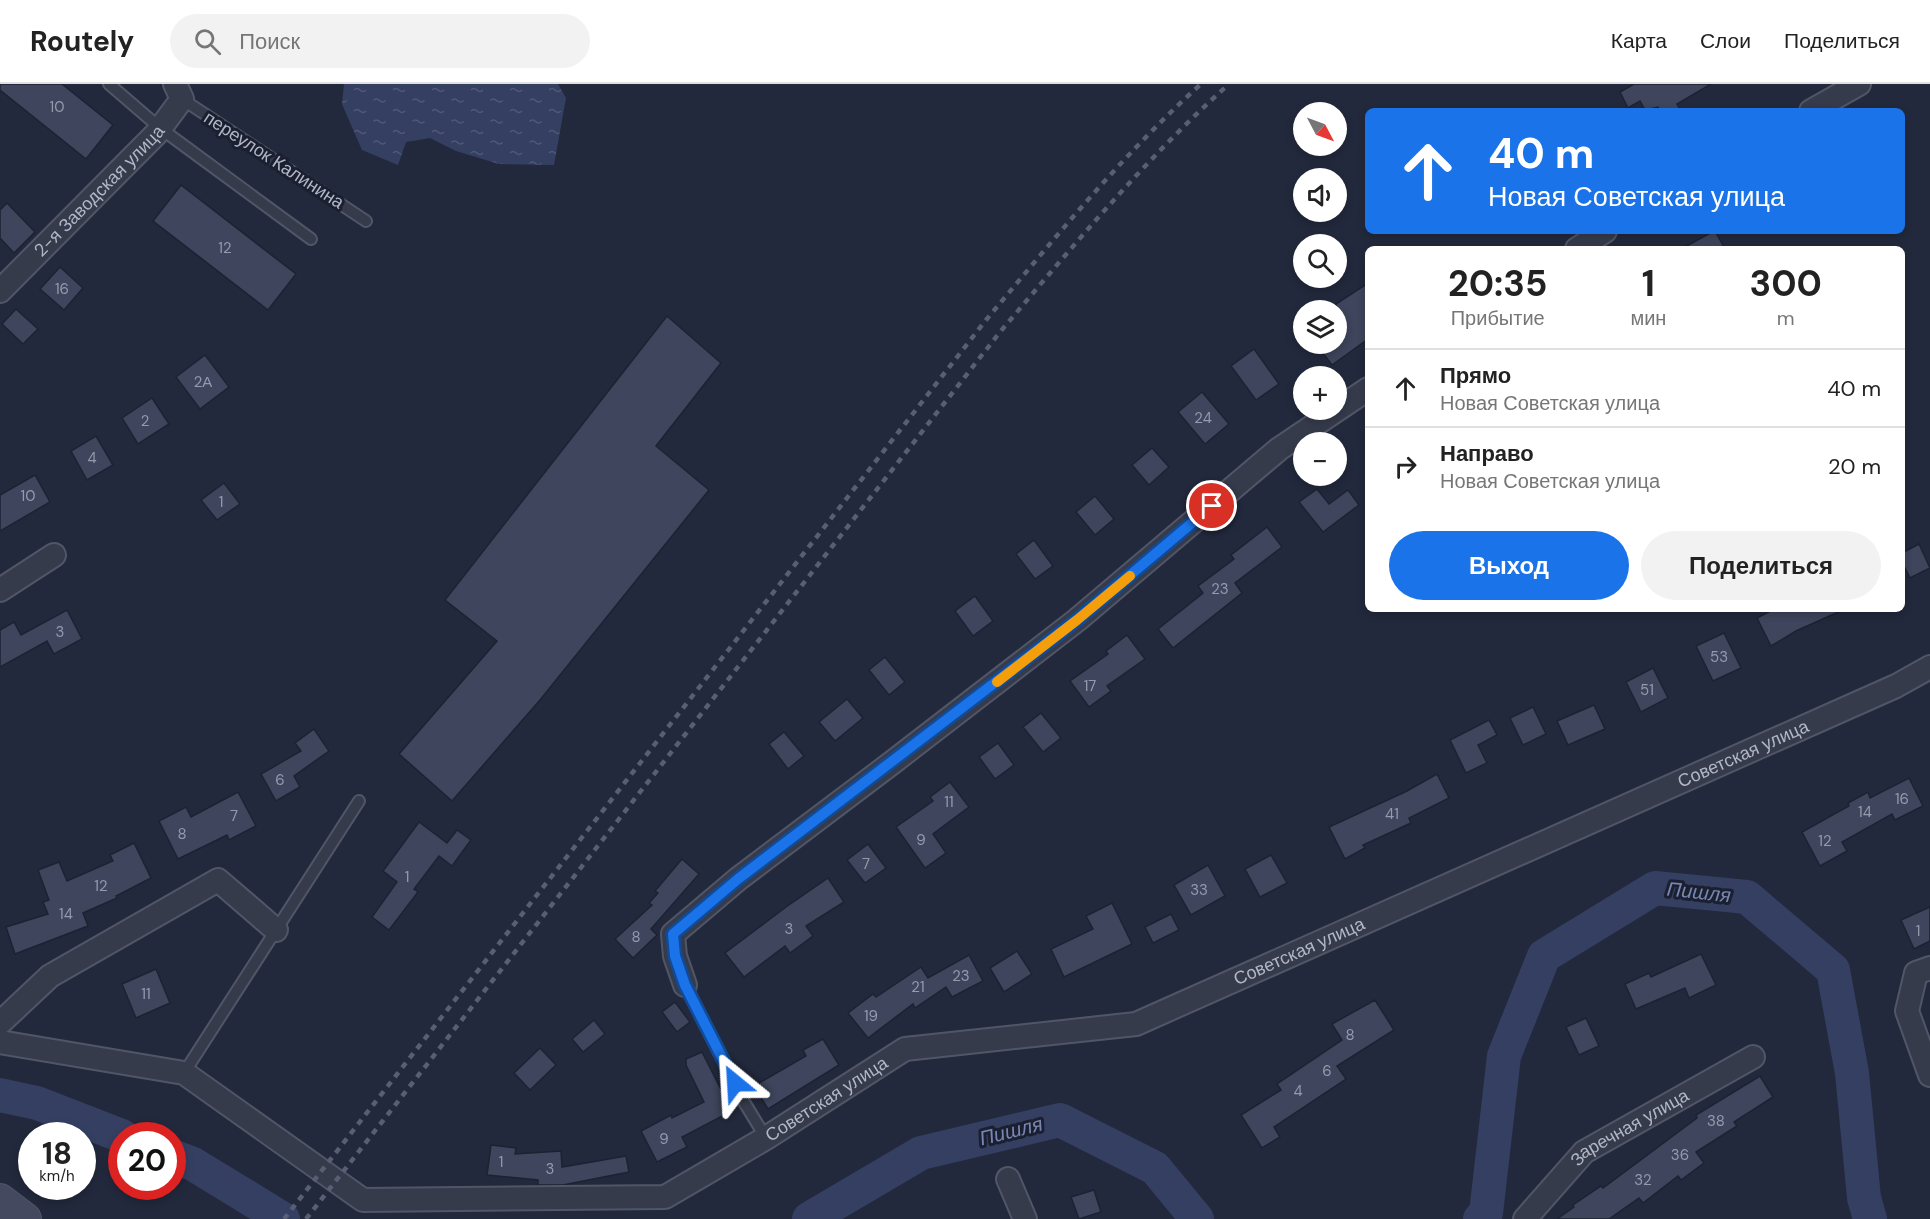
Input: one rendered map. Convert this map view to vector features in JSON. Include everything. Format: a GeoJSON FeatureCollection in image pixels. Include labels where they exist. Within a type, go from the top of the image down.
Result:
{"type":"FeatureCollection","features":[{"type":"Feature","properties":{"kind":"main road"},"geometry":{"type":"LineString","coordinates":[[0,1200],[25,1219]]}},
{"type":"Feature","properties":{"kind":"street"},"geometry":{"type":"LineString","coordinates":[[1816,108],[1859,84]]}},
{"type":"Feature","properties":{"kind":"street","name":"2-я Заводская улица"},"geometry":{"type":"LineString","coordinates":[[0,291],[160,128],[178,92]]}},
{"type":"Feature","properties":{"kind":"street"},"geometry":{"type":"LineString","coordinates":[[1582,246],[1600,234]]}},
{"type":"Feature","properties":{"kind":"street"},"geometry":{"type":"LineString","coordinates":[[685,985],[675,956],[673,934],[738,879],[1077,620],[1279,449],[1365,391]]}},
{"type":"Feature","properties":{"kind":"street"},"geometry":{"type":"LineString","coordinates":[[0,590],[54,555]]}},
{"type":"Feature","properties":{"kind":"street","name":"Советская улица"},"geometry":{"type":"LineString","coordinates":[[184,1073],[363,1200],[665,1197],[766,1138],[904,1049],[1136,1024],[1896,686],[1930,667]]}},
{"type":"Feature","properties":{"kind":"street"},"geometry":{"type":"LineString","coordinates":[[0,1023],[50,976],[218,880],[276,930]]}},
{"type":"Feature","properties":{"kind":"street"},"geometry":{"type":"LineString","coordinates":[[1930,968],[1916,974],[1907,1011],[1930,1075]]}},
{"type":"Feature","properties":{"kind":"street"},"geometry":{"type":"LineString","coordinates":[[0,1042],[184,1073]]}},
{"type":"Feature","properties":{"kind":"street","name":"Заречная улица"},"geometry":{"type":"LineString","coordinates":[[1525,1219],[1584,1152],[1753,1057]]}},
{"type":"Feature","properties":{"kind":"street"},"geometry":{"type":"LineString","coordinates":[[1008,1179],[1025,1219]]}},
{"type":"Feature","properties":{"kind":"lane","name":"переулок Калинина"},"geometry":{"type":"LineString","coordinates":[[109,84],[160,128],[311,239]]}},
{"type":"Feature","properties":{"kind":"lane","name":"переулок Калинина"},"geometry":{"type":"LineString","coordinates":[[178,92],[366,221]]}},
{"type":"Feature","properties":{"kind":"lane"},"geometry":{"type":"LineString","coordinates":[[184,1073],[359,801]]}},
{"type":"Feature","properties":{"kind":"lane"},"geometry":{"type":"LineString","coordinates":[[685,985],[744,1102],[766,1138]]}},
{"type":"Feature","properties":{"kind":"water"},"geometry":{"type":"Polygon","coordinates":[[[344,84],[558,84],[566,98],[554,165],[499,164],[456,151],[430,138],[406,142],[398,165],[362,150],[342,104],[344,84]]]}},
{"type":"Feature","properties":{"kind":"building"},"geometry":{"type":"Polygon","coordinates":[[[0,84],[62,84],[113,125],[86,159],[0,90],[0,84]]]}},
{"type":"Feature","properties":{"kind":"building"},"geometry":{"type":"Polygon","coordinates":[[[1634,84],[1711,84],[1677,104],[1679,108],[1644,108],[1640,101],[1628,108],[1620,92],[1634,84]]]}},
{"type":"Feature","properties":{"kind":"building"},"geometry":{"type":"Polygon","coordinates":[[[181,185],[296,274],[268,310],[153,221],[181,185]]]}},
{"type":"Feature","properties":{"kind":"building"},"geometry":{"type":"Polygon","coordinates":[[[7,203],[35,232],[14,253],[0,238],[0,210],[7,203]]]}},
{"type":"Feature","properties":{"kind":"building"},"geometry":{"type":"Polygon","coordinates":[[[1708,234],[1717,234],[1723,246],[1686,246],[1708,234]]]}},
{"type":"Feature","properties":{"kind":"building"},"geometry":{"type":"Polygon","coordinates":[[[60,267],[83,288],[64,310],[40,289],[60,267]]]}},
{"type":"Feature","properties":{"kind":"building"},"geometry":{"type":"Polygon","coordinates":[[[1365,285],[1365,341],[1332,365],[1324,354],[1347,354],[1347,300],[1342,300],[1365,285]]]}},
{"type":"Feature","properties":{"kind":"building"},"geometry":{"type":"Polygon","coordinates":[[[16,309],[38,329],[23,344],[2,324],[16,309]]]}},
{"type":"Feature","properties":{"kind":"building"},"geometry":{"type":"Polygon","coordinates":[[[667,316],[721,363],[656,446],[709,490],[540,700],[452,801],[399,754],[497,641],[445,600],[667,316]]]}},
{"type":"Feature","properties":{"kind":"building"},"geometry":{"type":"Polygon","coordinates":[[[1254,349],[1279,384],[1256,400],[1231,366],[1254,349]]]}},
{"type":"Feature","properties":{"kind":"building"},"geometry":{"type":"Polygon","coordinates":[[[205,355],[229,387],[200,409],[176,377],[205,355]]]}},
{"type":"Feature","properties":{"kind":"building"},"geometry":{"type":"Polygon","coordinates":[[[1202,392],[1229,424],[1205,444],[1178,412],[1202,392]]]}},
{"type":"Feature","properties":{"kind":"building"},"geometry":{"type":"Polygon","coordinates":[[[152,398],[169,424],[138,444],[122,418],[152,398]]]}},
{"type":"Feature","properties":{"kind":"building"},"geometry":{"type":"Polygon","coordinates":[[[96,436],[113,465],[87,480],[71,451],[96,436]]]}},
{"type":"Feature","properties":{"kind":"building"},"geometry":{"type":"Polygon","coordinates":[[[1152,448],[1169,467],[1149,485],[1132,465],[1152,448]]]}},
{"type":"Feature","properties":{"kind":"building"},"geometry":{"type":"Polygon","coordinates":[[[35,475],[50,502],[0,531],[0,495],[35,475]]]}},
{"type":"Feature","properties":{"kind":"building"},"geometry":{"type":"Polygon","coordinates":[[[224,483],[240,504],[217,520],[201,500],[224,483]]]}},
{"type":"Feature","properties":{"kind":"building"},"geometry":{"type":"Polygon","coordinates":[[[1317,489],[1329,504],[1348,490],[1359,505],[1323,532],[1299,502],[1317,489]]]}},
{"type":"Feature","properties":{"kind":"building"},"geometry":{"type":"Polygon","coordinates":[[[1095,496],[1114,519],[1095,535],[1076,512],[1095,496]]]}},
{"type":"Feature","properties":{"kind":"building"},"geometry":{"type":"Polygon","coordinates":[[[1267,527],[1282,547],[1235,583],[1242,593],[1173,648],[1158,629],[1203,593],[1198,586],[1234,559],[1231,555],[1267,527]]]}},
{"type":"Feature","properties":{"kind":"building"},"geometry":{"type":"Polygon","coordinates":[[[1034,540],[1053,566],[1035,579],[1016,554],[1034,540]]]}},
{"type":"Feature","properties":{"kind":"building"},"geometry":{"type":"Polygon","coordinates":[[[1919,544],[1930,568],[1910,578],[1905,568],[1905,551],[1919,544]]]}},
{"type":"Feature","properties":{"kind":"building"},"geometry":{"type":"Polygon","coordinates":[[[975,596],[993,621],[973,636],[955,611],[975,596]]]}},
{"type":"Feature","properties":{"kind":"building"},"geometry":{"type":"Polygon","coordinates":[[[67,610],[82,639],[54,654],[47,641],[0,667],[0,630],[14,622],[21,635],[67,610]]]}},
{"type":"Feature","properties":{"kind":"building"},"geometry":{"type":"Polygon","coordinates":[[[1768,612],[1838,612],[1796,631],[1771,646],[1757,618],[1768,612]]]}},
{"type":"Feature","properties":{"kind":"building"},"geometry":{"type":"Polygon","coordinates":[[[1724,633],[1741,668],[1713,681],[1696,646],[1724,633]]]}},
{"type":"Feature","properties":{"kind":"building"},"geometry":{"type":"Polygon","coordinates":[[[1127,635],[1145,659],[1107,686],[1111,691],[1089,707],[1070,681],[1108,654],[1106,651],[1127,635]]]}},
{"type":"Feature","properties":{"kind":"building"},"geometry":{"type":"Polygon","coordinates":[[[885,657],[905,682],[889,695],[869,670],[885,657]]]}},
{"type":"Feature","properties":{"kind":"building"},"geometry":{"type":"Polygon","coordinates":[[[1653,668],[1668,698],[1641,712],[1626,682],[1653,668]]]}},
{"type":"Feature","properties":{"kind":"building"},"geometry":{"type":"Polygon","coordinates":[[[847,699],[863,718],[835,741],[819,722],[847,699]]]}},
{"type":"Feature","properties":{"kind":"building"},"geometry":{"type":"Polygon","coordinates":[[[1594,705],[1605,729],[1568,745],[1557,721],[1594,705]]]}},
{"type":"Feature","properties":{"kind":"building"},"geometry":{"type":"Polygon","coordinates":[[[1533,707],[1546,734],[1523,745],[1510,718],[1533,707]]]}},
{"type":"Feature","properties":{"kind":"building"},"geometry":{"type":"Polygon","coordinates":[[[1041,713],[1061,738],[1043,752],[1023,727],[1041,713]]]}},
{"type":"Feature","properties":{"kind":"building"},"geometry":{"type":"Polygon","coordinates":[[[1489,720],[1497,735],[1478,745],[1487,763],[1466,773],[1450,740],[1489,720]]]}},
{"type":"Feature","properties":{"kind":"building"},"geometry":{"type":"Polygon","coordinates":[[[314,729],[329,751],[294,776],[300,787],[276,801],[261,774],[301,751],[295,743],[314,729]]]}},
{"type":"Feature","properties":{"kind":"building"},"geometry":{"type":"Polygon","coordinates":[[[784,732],[804,756],[788,769],[769,744],[784,732]]]}},
{"type":"Feature","properties":{"kind":"building"},"geometry":{"type":"Polygon","coordinates":[[[998,743],[1014,765],[995,779],[979,757],[998,743]]]}},
{"type":"Feature","properties":{"kind":"building"},"geometry":{"type":"Polygon","coordinates":[[[1437,774],[1449,798],[1409,818],[1411,823],[1363,845],[1365,848],[1345,859],[1329,827],[1407,791],[1437,774]]]}},
{"type":"Feature","properties":{"kind":"building"},"geometry":{"type":"Polygon","coordinates":[[[1909,778],[1923,806],[1895,820],[1892,814],[1842,842],[1847,851],[1820,866],[1802,832],[1849,806],[1848,803],[1868,792],[1870,798],[1909,778]]]}},
{"type":"Feature","properties":{"kind":"building"},"geometry":{"type":"Polygon","coordinates":[[[950,782],[969,807],[933,834],[946,853],[925,868],[896,827],[933,801],[930,797],[950,782]]]}},
{"type":"Feature","properties":{"kind":"building"},"geometry":{"type":"Polygon","coordinates":[[[238,792],[256,826],[229,840],[227,835],[178,859],[159,821],[186,807],[191,817],[238,792]]]}},
{"type":"Feature","properties":{"kind":"building"},"geometry":{"type":"Polygon","coordinates":[[[419,822],[447,843],[457,830],[471,840],[452,866],[439,856],[414,889],[418,892],[389,930],[372,917],[397,882],[383,871],[419,822]]]}},
{"type":"Feature","properties":{"kind":"building"},"geometry":{"type":"Polygon","coordinates":[[[134,843],[151,878],[116,896],[117,898],[83,913],[88,926],[15,954],[6,927],[48,914],[43,902],[49,900],[38,870],[59,862],[67,881],[113,861],[110,855],[134,843]]]}},
{"type":"Feature","properties":{"kind":"building"},"geometry":{"type":"Polygon","coordinates":[[[868,844],[886,868],[865,883],[847,860],[868,844]]]}},
{"type":"Feature","properties":{"kind":"building"},"geometry":{"type":"Polygon","coordinates":[[[1271,855],[1287,883],[1260,897],[1245,869],[1271,855]]]}},
{"type":"Feature","properties":{"kind":"building"},"geometry":{"type":"Polygon","coordinates":[[[682,859],[699,874],[651,929],[657,935],[633,958],[615,939],[652,905],[649,903],[658,893],[655,891],[682,859]]]}},
{"type":"Feature","properties":{"kind":"building"},"geometry":{"type":"Polygon","coordinates":[[[1208,865],[1225,896],[1191,915],[1174,885],[1208,865]]]}},
{"type":"Feature","properties":{"kind":"building"},"geometry":{"type":"Polygon","coordinates":[[[828,878],[844,902],[806,926],[813,936],[790,953],[785,946],[744,977],[725,953],[828,878]]]}},
{"type":"Feature","properties":{"kind":"building"},"geometry":{"type":"Polygon","coordinates":[[[1112,903],[1132,944],[1064,977],[1051,949],[1093,929],[1086,916],[1112,903]]]}},
{"type":"Feature","properties":{"kind":"building"},"geometry":{"type":"Polygon","coordinates":[[[1930,907],[1930,941],[1914,949],[1901,920],[1930,907]]]}},
{"type":"Feature","properties":{"kind":"building"},"geometry":{"type":"Polygon","coordinates":[[[1171,914],[1179,930],[1153,943],[1145,927],[1171,914]]]}},
{"type":"Feature","properties":{"kind":"building"},"geometry":{"type":"Polygon","coordinates":[[[1017,951],[1032,974],[1004,992],[990,968],[1017,951]]]}},
{"type":"Feature","properties":{"kind":"building"},"geometry":{"type":"Polygon","coordinates":[[[1701,954],[1716,985],[1689,998],[1685,988],[1636,1009],[1625,984],[1649,973],[1651,977],[1701,954]]]}},
{"type":"Feature","properties":{"kind":"building"},"geometry":{"type":"Polygon","coordinates":[[[969,955],[983,981],[952,997],[946,987],[915,1008],[913,1004],[868,1038],[848,1013],[873,994],[876,997],[921,967],[928,978],[969,955]]]}},
{"type":"Feature","properties":{"kind":"building"},"geometry":{"type":"Polygon","coordinates":[[[156,969],[170,1003],[136,1018],[122,984],[156,969]]]}},
{"type":"Feature","properties":{"kind":"building"},"geometry":{"type":"Polygon","coordinates":[[[1375,1000],[1394,1030],[1337,1066],[1346,1079],[1274,1127],[1280,1137],[1262,1148],[1241,1115],[1281,1090],[1277,1084],[1342,1040],[1332,1024],[1375,1000]]]}},
{"type":"Feature","properties":{"kind":"building"},"geometry":{"type":"Polygon","coordinates":[[[675,1002],[690,1022],[677,1032],[662,1012],[675,1002]]]}},
{"type":"Feature","properties":{"kind":"building"},"geometry":{"type":"Polygon","coordinates":[[[1586,1018],[1599,1046],[1579,1055],[1566,1027],[1586,1018]]]}},
{"type":"Feature","properties":{"kind":"building"},"geometry":{"type":"Polygon","coordinates":[[[594,1020],[605,1034],[583,1052],[572,1039],[594,1020]]]}},
{"type":"Feature","properties":{"kind":"building"},"geometry":{"type":"Polygon","coordinates":[[[823,1039],[839,1065],[768,1109],[754,1086],[806,1056],[803,1050],[823,1039]]]}},
{"type":"Feature","properties":{"kind":"building"},"geometry":{"type":"Polygon","coordinates":[[[540,1048],[556,1065],[530,1090],[514,1073],[540,1048]]]}},
{"type":"Feature","properties":{"kind":"building"},"geometry":{"type":"Polygon","coordinates":[[[702,1052],[732,1111],[682,1137],[687,1147],[657,1162],[641,1131],[671,1115],[672,1118],[704,1102],[686,1065],[686,1059],[702,1052]]]}},
{"type":"Feature","properties":{"kind":"building"},"geometry":{"type":"Polygon","coordinates":[[[1760,1076],[1773,1097],[1734,1122],[1737,1126],[1696,1152],[1704,1163],[1681,1180],[1678,1176],[1643,1203],[1639,1198],[1609,1219],[1557,1219],[1574,1207],[1573,1205],[1601,1186],[1603,1188],[1697,1118],[1696,1115],[1760,1076]]]}},
{"type":"Feature","properties":{"kind":"building"},"geometry":{"type":"Polygon","coordinates":[[[491,1145],[516,1148],[515,1154],[561,1151],[562,1167],[626,1156],[629,1172],[563,1185],[538,1185],[538,1180],[487,1175],[491,1145]]]}},
{"type":"Feature","properties":{"kind":"building"},"geometry":{"type":"Polygon","coordinates":[[[1094,1190],[1101,1212],[1079,1219],[1071,1197],[1094,1190]]]}},
{"type":"Feature","properties":{"kind":"waterway","name":"Пишля"},"geometry":{"type":"LineString","coordinates":[[1480,1219],[1486,1213],[1504,1056],[1544,956],[1655,888],[1747,897],[1833,970],[1852,1073],[1864,1198],[1870,1219]]}},
{"type":"Feature","properties":{"kind":"waterway","name":"Пишля"},"geometry":{"type":"LineString","coordinates":[[0,1095],[37,1103],[108,1131]]}},
{"type":"Feature","properties":{"kind":"waterway","name":"Пишля"},"geometry":{"type":"LineString","coordinates":[[809,1219],[921,1153],[1060,1120],[1155,1168],[1197,1219]]}},
{"type":"Feature","properties":{"kind":"waterway","name":"Пишля"},"geometry":{"type":"LineString","coordinates":[[186,1161],[283,1219]]}},
{"type":"Feature","properties":{"kind":"railway"},"geometry":{"type":"LineString","coordinates":[[284,1219],[986,320],[1116,169],[1201,84]]}},
{"type":"Feature","properties":{"kind":"railway"},"geometry":{"type":"LineString","coordinates":[[306,1219],[1000,332],[1139,173],[1229,84]]}},
{"type":"Feature","properties":{"kind":"slow traffic"},"geometry":{"type":"LineString","coordinates":[[997,682],[1130,576]]}},
{"type":"Feature","properties":{"kind":"route"},"geometry":{"type":"LineString","coordinates":[[735,1083],[685,985],[675,956],[673,934],[738,879],[1077,620],[1212,506]]}}]}
